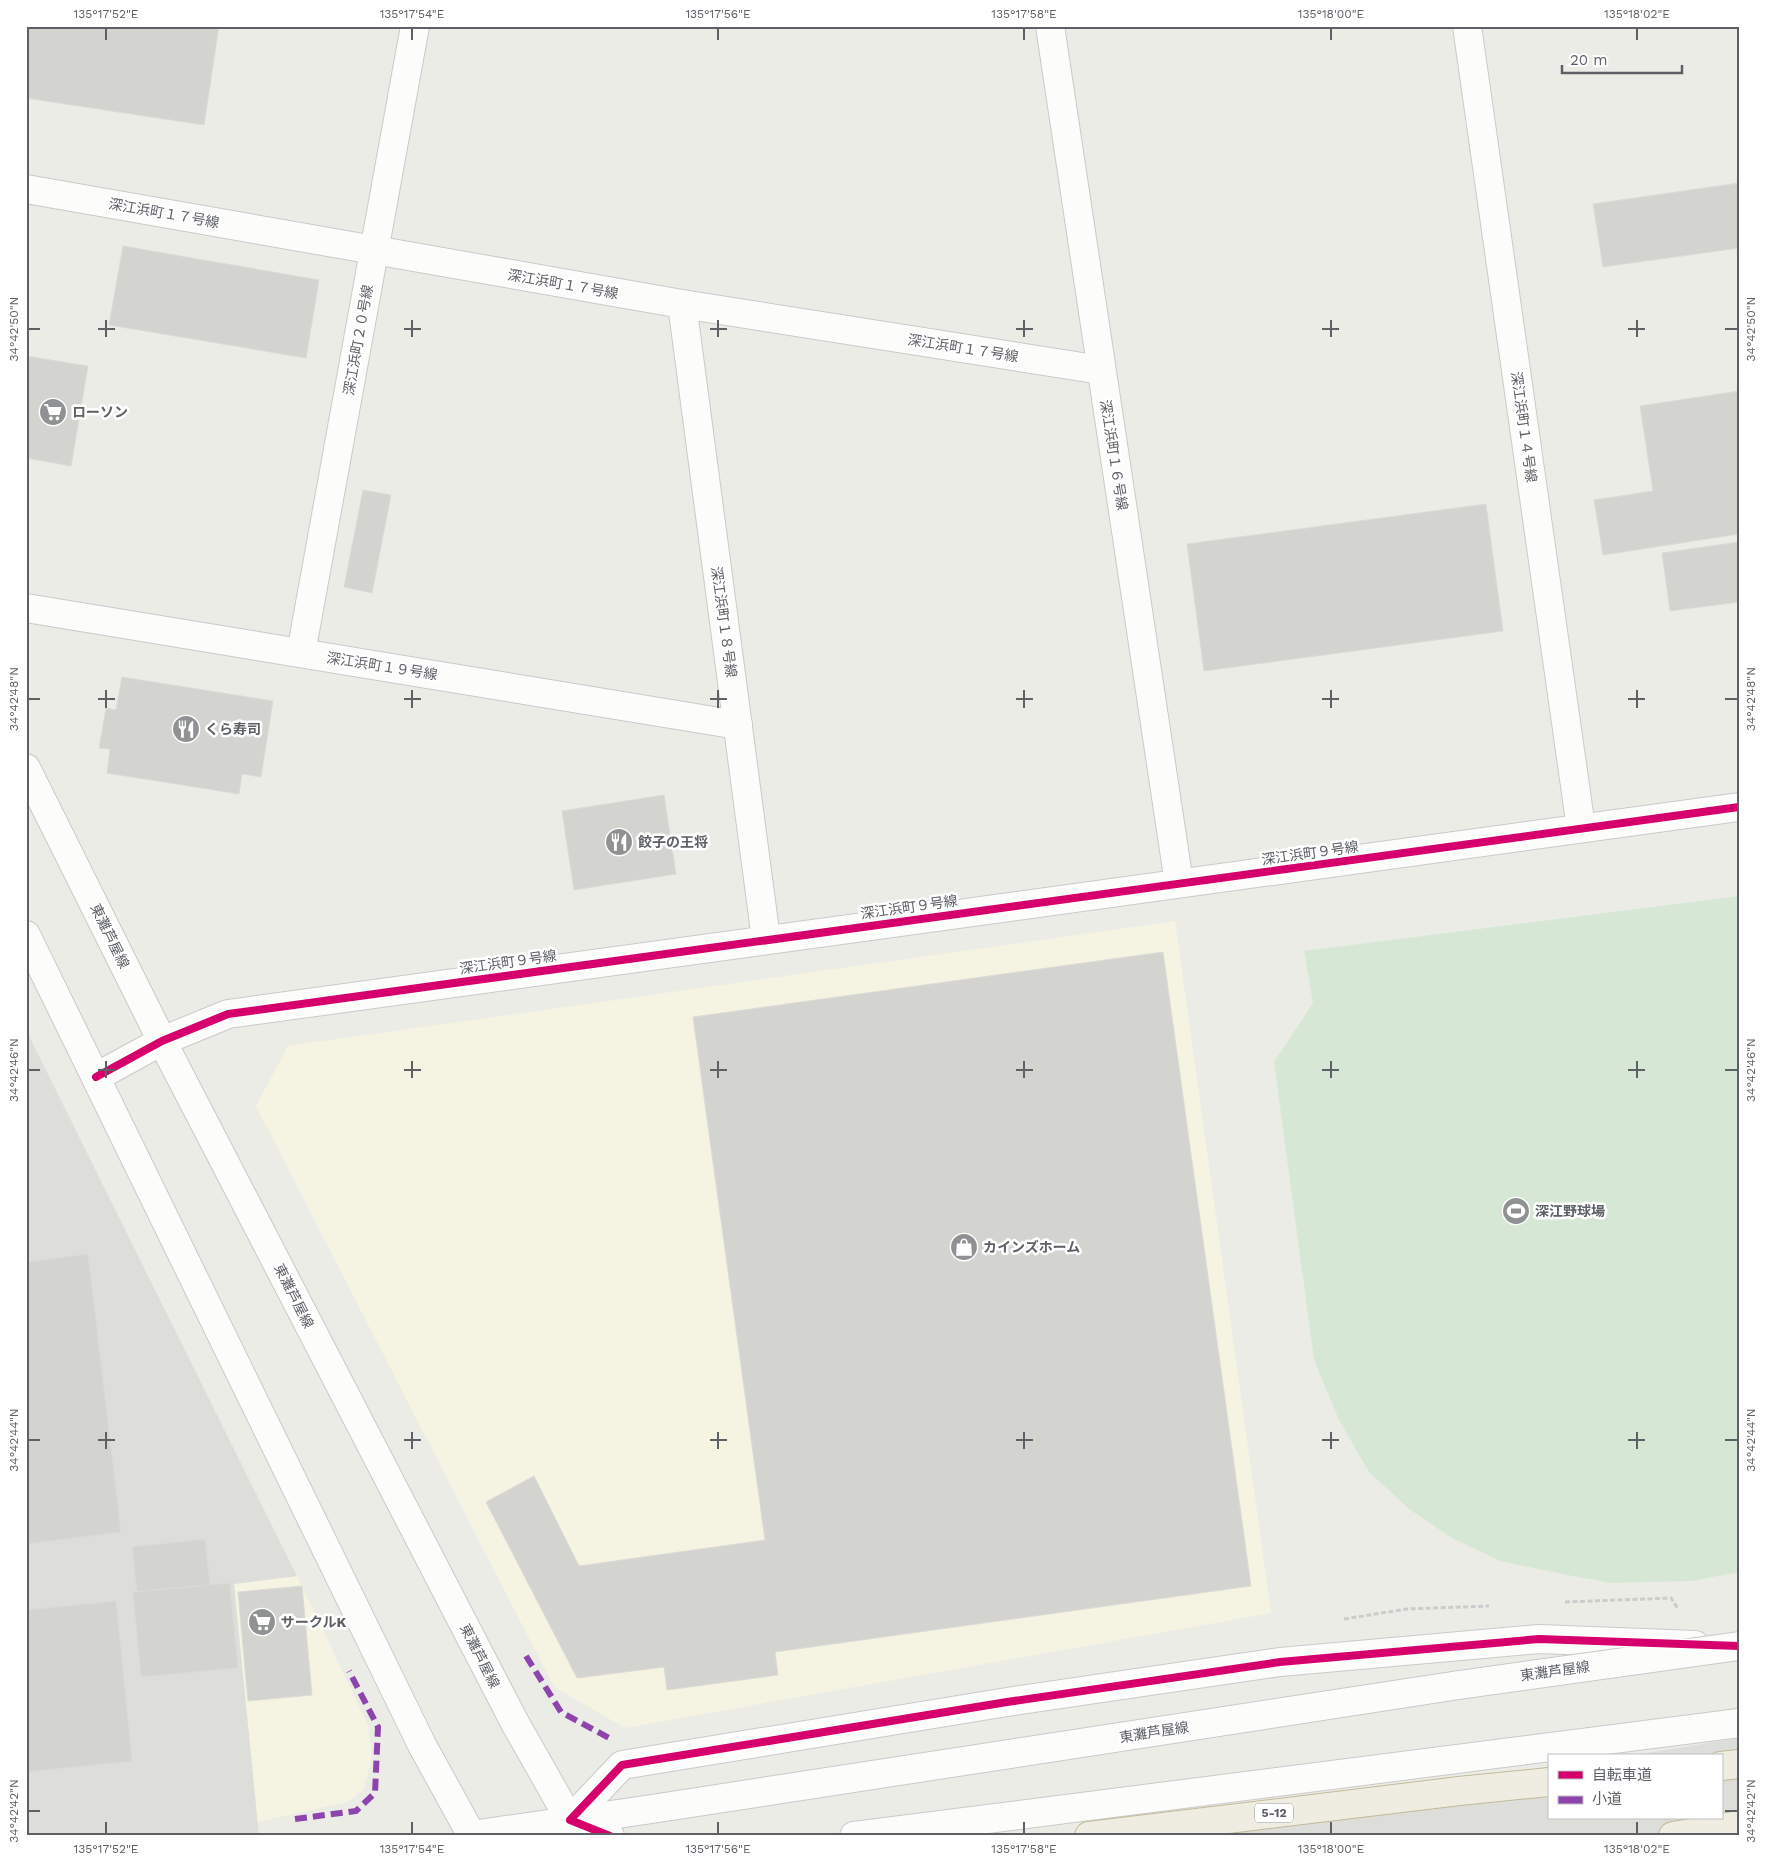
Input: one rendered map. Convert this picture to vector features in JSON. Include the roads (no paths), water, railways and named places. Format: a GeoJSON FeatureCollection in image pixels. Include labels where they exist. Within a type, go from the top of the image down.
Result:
{"type":"FeatureCollection","features":[{"type":"Feature","properties":{"kind":"highway"},"geometry":{"type":"LineString","coordinates":[[1722,1766],[1739,1764]]}},
{"type":"Feature","properties":{"kind":"highway","name":"5-12"},"geometry":{"type":"LineString","coordinates":[[1089,1836],[1459,1791],[1548,1782]]}},
{"type":"Feature","properties":{"kind":"highway"},"geometry":{"type":"LineString","coordinates":[[1673,1836],[1739,1825]]}},
{"type":"Feature","properties":{"kind":"street","name":"深江浜町２０号線"},"geometry":{"type":"LineString","coordinates":[[301,653],[415,26]]}},
{"type":"Feature","properties":{"kind":"street","name":"深江浜町１６号線"},"geometry":{"type":"LineString","coordinates":[[1050,26],[1179,884]]}},
{"type":"Feature","properties":{"kind":"street","name":"深江浜町１４号線"},"geometry":{"type":"LineString","coordinates":[[1467,26],[1581,828]]}},
{"type":"Feature","properties":{"kind":"street","name":"深江浜町１７号線"},"geometry":{"type":"LineString","coordinates":[[26,189],[682,304],[1101,370]]}},
{"type":"Feature","properties":{"kind":"street","name":"深江浜町１８号線"},"geometry":{"type":"LineString","coordinates":[[682,304],[766,940]]}},
{"type":"Feature","properties":{"kind":"street","name":"深江浜町１９号線"},"geometry":{"type":"LineString","coordinates":[[26,608],[738,725]]}},
{"type":"Feature","properties":{"kind":"street","name":"東灘芦屋線"},"geometry":{"type":"LineString","coordinates":[[26,768],[162,1041],[515,1723],[574,1828]]}},
{"type":"Feature","properties":{"kind":"street","name":"深江浜町９号線"},"geometry":{"type":"LineString","coordinates":[[96,1077],[162,1041],[228,1014],[1739,807]]}},
{"type":"Feature","properties":{"kind":"street","name":"東灘芦屋線"},"geometry":{"type":"LineString","coordinates":[[26,936],[422,1745],[470,1835],[574,1828],[645,1810],[1459,1685],[1739,1646]]}},
{"type":"Feature","properties":{"kind":"street"},"geometry":{"type":"LineString","coordinates":[[610,1836],[574,1828],[622,1765],[1007,1702],[1280,1662],[1539,1639],[1739,1646]]}},
{"type":"Feature","properties":{"kind":"street"},"geometry":{"type":"LineString","coordinates":[[854,1836],[1739,1723]]}},
{"type":"Feature","properties":{"kind":"place","name":"ローソン"},"geometry":{"type":"Point","coordinates":[53,412]}},
{"type":"Feature","properties":{"kind":"place","name":"くら寿司"},"geometry":{"type":"Point","coordinates":[186,729]}},
{"type":"Feature","properties":{"kind":"place","name":"餃子の王将"},"geometry":{"type":"Point","coordinates":[619,842]}},
{"type":"Feature","properties":{"kind":"place","name":"深江野球場"},"geometry":{"type":"Point","coordinates":[1516,1211]}},
{"type":"Feature","properties":{"kind":"place","name":"カインズホーム"},"geometry":{"type":"Point","coordinates":[964,1247]}},
{"type":"Feature","properties":{"kind":"place","name":"サークルK"},"geometry":{"type":"Point","coordinates":[262,1622]}}]}
